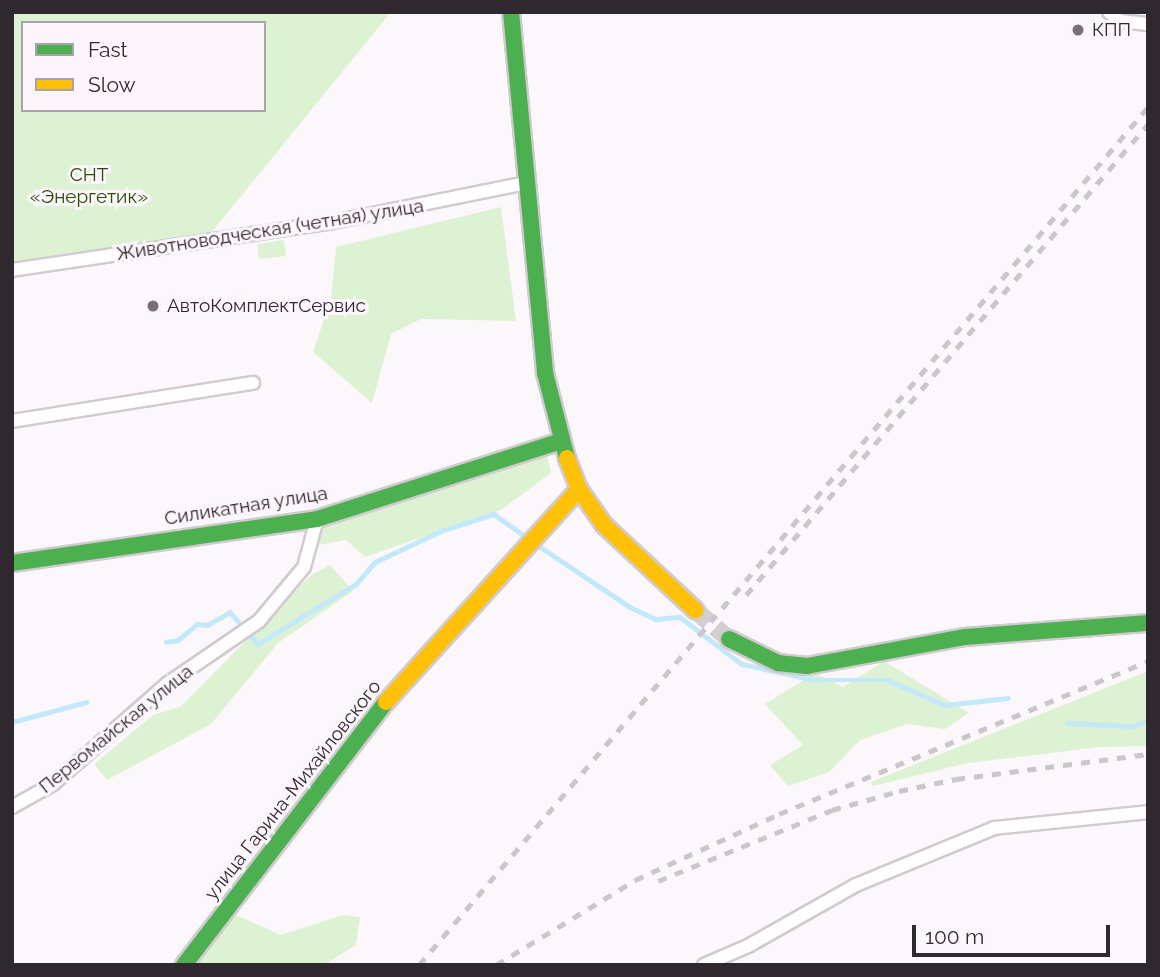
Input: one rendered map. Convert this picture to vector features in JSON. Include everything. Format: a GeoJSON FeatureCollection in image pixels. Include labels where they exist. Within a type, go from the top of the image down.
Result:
{"type":"FeatureCollection","features":[{"type":"Feature","properties":{"kind":"street"},"geometry":{"type":"LineString","coordinates":[[511,12],[545,373],[561,441],[579,489],[633,556],[695,610]]}},
{"type":"Feature","properties":{"kind":"street"},"geometry":{"type":"LineString","coordinates":[[1109,12],[1120,21],[1145,25]]}},
{"type":"Feature","properties":{"kind":"street","name":"Животноводческая (четная) улица"},"geometry":{"type":"LineString","coordinates":[[12,270],[328,223],[526,183]]}},
{"type":"Feature","properties":{"kind":"street"},"geometry":{"type":"LineString","coordinates":[[12,421],[253,383]]}},
{"type":"Feature","properties":{"kind":"street","name":"Силикатная улица"},"geometry":{"type":"LineString","coordinates":[[12,563],[317,519],[561,441]]}},
{"type":"Feature","properties":{"kind":"street","name":"улица Гарина-Михайловского"},"geometry":{"type":"LineString","coordinates":[[184,965],[370,719],[579,489]]}},
{"type":"Feature","properties":{"kind":"street","name":"Первомайская улица"},"geometry":{"type":"LineString","coordinates":[[12,807],[53,783],[167,684],[260,621],[304,567],[317,519]]}},
{"type":"Feature","properties":{"kind":"street"},"geometry":{"type":"LineString","coordinates":[[729,639],[778,663],[807,666],[965,637],[1148,623]]}},
{"type":"Feature","properties":{"kind":"street"},"geometry":{"type":"LineString","coordinates":[[704,965],[748,946],[856,885],[994,828],[1148,812]]}},
{"type":"Feature","properties":{"kind":"green space","name":"СНТ «Энергетик»"},"geometry":{"type":"Polygon","coordinates":[[[12,12],[391,12],[202,244],[12,274],[12,12]]]}},
{"type":"Feature","properties":{"kind":"green space"},"geometry":{"type":"Polygon","coordinates":[[[501,207],[516,321],[421,319],[391,334],[372,403],[313,352],[331,299],[336,247],[501,207]]]}},
{"type":"Feature","properties":{"kind":"green space"},"geometry":{"type":"Polygon","coordinates":[[[284,240],[286,256],[259,259],[257,244],[284,240]]]}},
{"type":"Feature","properties":{"kind":"green space"},"geometry":{"type":"Polygon","coordinates":[[[546,451],[551,473],[501,510],[365,557],[346,540],[318,545],[326,522],[546,451]]]}},
{"type":"Feature","properties":{"kind":"green space"},"geometry":{"type":"Polygon","coordinates":[[[330,565],[353,591],[278,643],[211,724],[107,780],[94,764],[153,715],[181,706],[311,575],[330,565]]]}},
{"type":"Feature","properties":{"kind":"green space"},"geometry":{"type":"Polygon","coordinates":[[[884,661],[969,713],[945,729],[907,724],[860,740],[829,772],[788,786],[770,765],[803,745],[765,704],[815,673],[843,687],[884,661]]]}},
{"type":"Feature","properties":{"kind":"green space"},"geometry":{"type":"Polygon","coordinates":[[[1148,671],[1148,746],[1099,747],[968,763],[873,786],[871,782],[1148,671]]]}},
{"type":"Feature","properties":{"kind":"green space"},"geometry":{"type":"Polygon","coordinates":[[[234,914],[281,935],[343,915],[360,917],[356,945],[324,965],[196,965],[234,914]]]}},
{"type":"Feature","properties":{"kind":"waterway"},"geometry":{"type":"LineString","coordinates":[[166,642],[178,640],[197,624],[207,625],[230,612],[258,644],[356,584],[375,562],[441,531],[494,514],[529,539]]}},
{"type":"Feature","properties":{"kind":"waterway"},"geometry":{"type":"LineString","coordinates":[[536,544],[630,607],[656,619],[680,617],[742,664],[815,680],[888,680],[945,705],[1008,698]]}},
{"type":"Feature","properties":{"kind":"waterway"},"geometry":{"type":"LineString","coordinates":[[12,722],[86,702]]}},
{"type":"Feature","properties":{"kind":"waterway"},"geometry":{"type":"LineString","coordinates":[[1067,723],[1133,726],[1148,721]]}},
{"type":"Feature","properties":{"kind":"tunnel"},"geometry":{"type":"LineString","coordinates":[[695,610],[729,639]]}},
{"type":"Feature","properties":{"kind":"railway"},"geometry":{"type":"LineString","coordinates":[[419,965],[1148,107]]}},
{"type":"Feature","properties":{"kind":"railway"},"geometry":{"type":"LineString","coordinates":[[746,595],[1148,124]]}},
{"type":"Feature","properties":{"kind":"railway"},"geometry":{"type":"LineString","coordinates":[[496,965],[635,880],[779,814],[1148,661]]}},
{"type":"Feature","properties":{"kind":"railway"},"geometry":{"type":"LineString","coordinates":[[658,881],[832,810],[899,791],[956,779],[1148,754]]}},
{"type":"Feature","properties":{"kind":"traffic: fast"},"geometry":{"type":"LineString","coordinates":[[511,12],[545,373],[567,458]]}},
{"type":"Feature","properties":{"kind":"traffic: fast"},"geometry":{"type":"LineString","coordinates":[[12,563],[317,519],[561,441]]}},
{"type":"Feature","properties":{"kind":"traffic: fast"},"geometry":{"type":"LineString","coordinates":[[729,639],[778,663],[807,666],[965,637],[1148,623]]}},
{"type":"Feature","properties":{"kind":"traffic: fast"},"geometry":{"type":"LineString","coordinates":[[184,965],[386,702]]}},
{"type":"Feature","properties":{"kind":"traffic: slow"},"geometry":{"type":"LineString","coordinates":[[567,458],[579,489],[604,525],[695,610]]}},
{"type":"Feature","properties":{"kind":"traffic: slow"},"geometry":{"type":"LineString","coordinates":[[386,702],[579,489]]}},
{"type":"Feature","properties":{"kind":"place","name":"КПП"},"geometry":{"type":"Point","coordinates":[1078,30]}},
{"type":"Feature","properties":{"kind":"place","name":"АвтоКомплектСервис"},"geometry":{"type":"Point","coordinates":[153,306]}}]}
